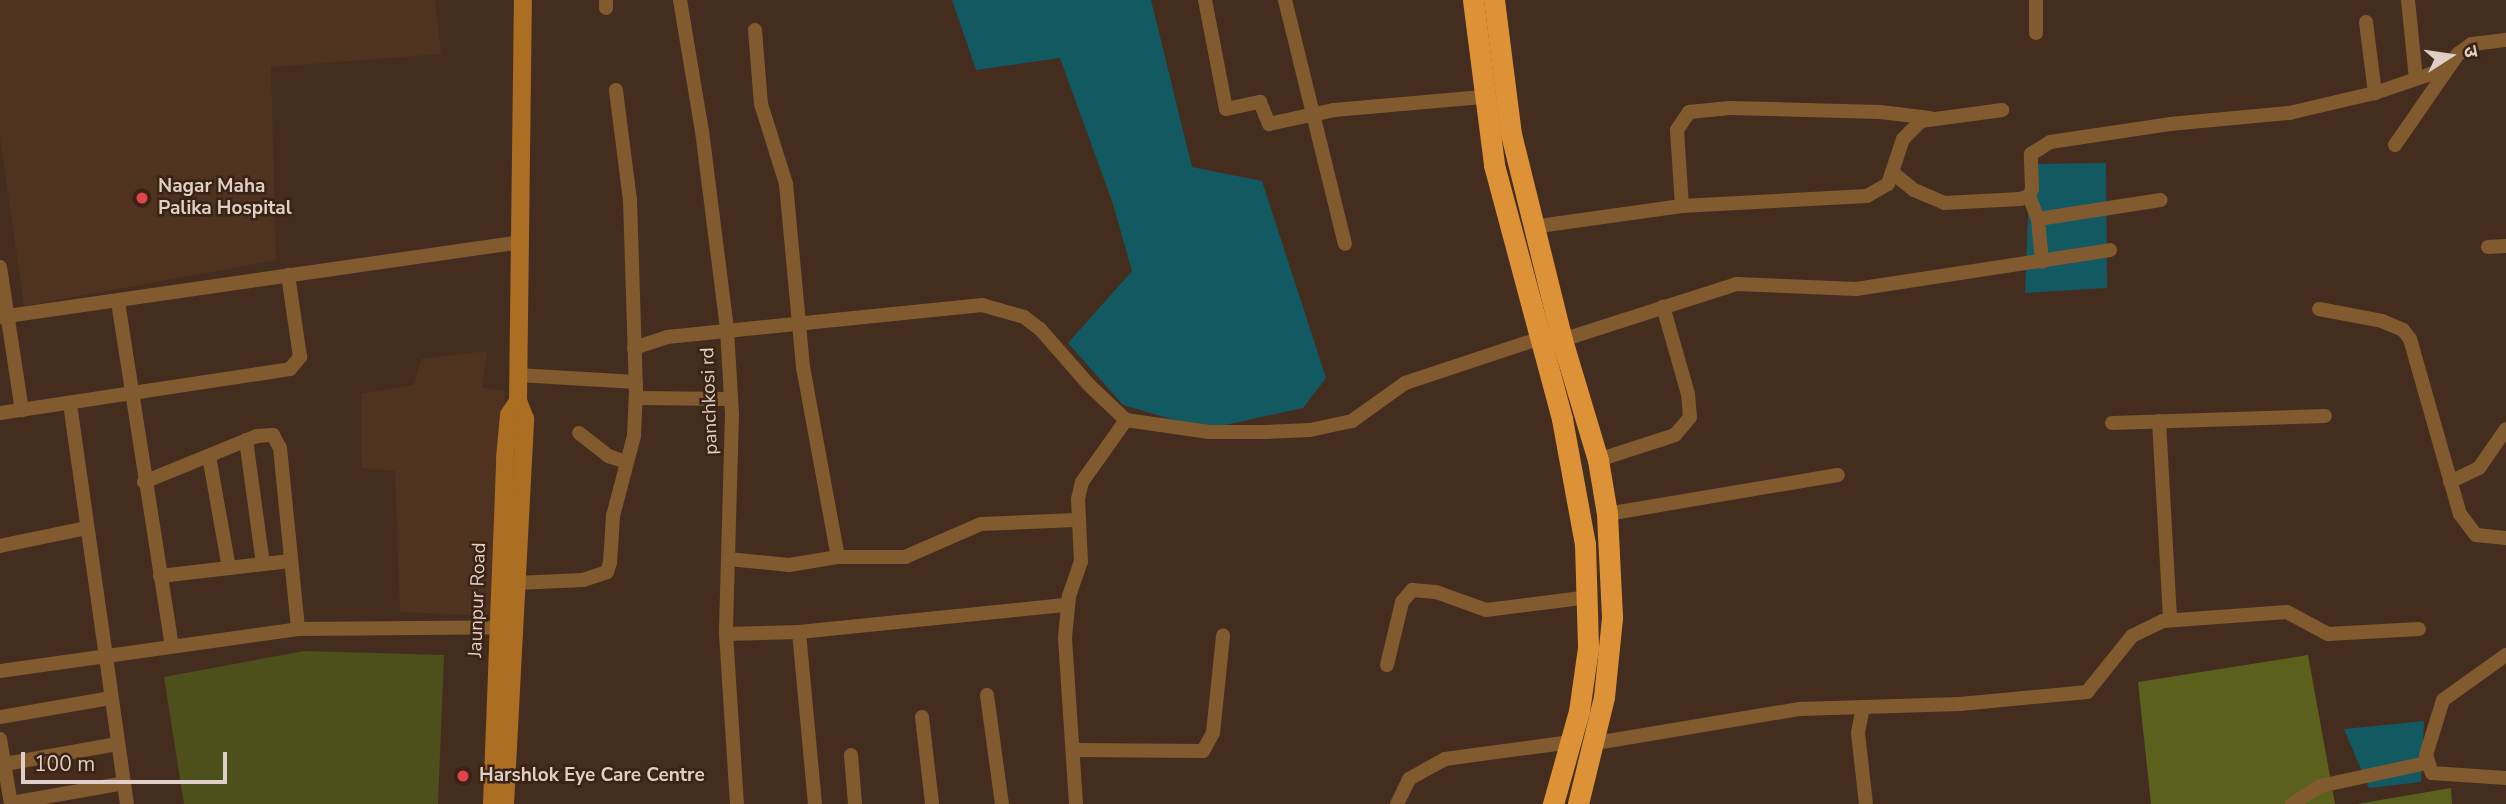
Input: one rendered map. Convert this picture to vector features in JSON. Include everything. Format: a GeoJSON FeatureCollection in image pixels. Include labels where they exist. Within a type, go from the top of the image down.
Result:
{"type":"FeatureCollection","features":[{"type":"Feature","properties":{"kind":"highway"},"geometry":{"type":"LineString","coordinates":[[1473,0],[1482,97],[1494,165],[1578,489],[1589,597],[1588,648],[1572,742],[1553,804]]}},
{"type":"Feature","properties":{"kind":"highway"},"geometry":{"type":"LineString","coordinates":[[1494,0],[1508,121],[1532,228],[1598,460],[1607,514],[1612,618],[1596,743],[1578,804]]}},
{"type":"Feature","properties":{"kind":"street","name":"Jaunpur Road"},"geometry":{"type":"LineString","coordinates":[[492,804],[506,627],[516,583],[524,419],[518,401],[523,0]]}},
{"type":"Feature","properties":{"kind":"street","name":"panchkosi rd"},"geometry":{"type":"LineString","coordinates":[[680,0],[702,131],[727,330],[731,399],[726,634],[737,804]]}},
{"type":"Feature","properties":{"kind":"street"},"geometry":{"type":"LineString","coordinates":[[1205,0],[1226,109],[1260,102],[1269,124],[1312,113],[1482,97]]}},
{"type":"Feature","properties":{"kind":"street"},"geometry":{"type":"LineString","coordinates":[[1285,0],[1345,244]]}},
{"type":"Feature","properties":{"kind":"street"},"geometry":{"type":"LineString","coordinates":[[2036,0],[2036,33]]}},
{"type":"Feature","properties":{"kind":"street"},"geometry":{"type":"LineString","coordinates":[[2408,0],[2416,79]]}},
{"type":"Feature","properties":{"kind":"street"},"geometry":{"type":"LineString","coordinates":[[2365,22],[2375,93]]}},
{"type":"Feature","properties":{"kind":"street"},"geometry":{"type":"LineString","coordinates":[[755,30],[761,104],[786,184],[814,436],[838,557]]}},
{"type":"Feature","properties":{"kind":"street"},"geometry":{"type":"LineString","coordinates":[[2395,145],[2448,68],[2472,44],[2506,40]]}},
{"type":"Feature","properties":{"kind":"street"},"geometry":{"type":"LineString","coordinates":[[2042,262],[2038,219],[2029,197],[2031,154],[2050,142],[2170,124],[2289,114],[2375,93],[2448,68]]}},
{"type":"Feature","properties":{"kind":"street"},"geometry":{"type":"LineString","coordinates":[[516,583],[583,580],[607,572],[626,462],[634,436],[636,398],[630,200],[616,90]]}},
{"type":"Feature","properties":{"kind":"street"},"geometry":{"type":"LineString","coordinates":[[1682,205],[1677,130],[1680,119],[1689,112],[1730,108],[1880,112],[1930,118],[2002,110]]}},
{"type":"Feature","properties":{"kind":"street"},"geometry":{"type":"LineString","coordinates":[[1532,228],[1682,205],[1854,199],[1878,191],[1894,173],[1910,128],[1930,118]]}},
{"type":"Feature","properties":{"kind":"street"},"geometry":{"type":"LineString","coordinates":[[1894,173],[1914,190],[1944,203],[2029,197]]}},
{"type":"Feature","properties":{"kind":"street"},"geometry":{"type":"LineString","coordinates":[[2038,219],[2161,200]]}},
{"type":"Feature","properties":{"kind":"street"},"geometry":{"type":"LineString","coordinates":[[3,316],[118,302],[521,242]]}},
{"type":"Feature","properties":{"kind":"street"},"geometry":{"type":"LineString","coordinates":[[2488,247],[2506,246]]}},
{"type":"Feature","properties":{"kind":"street"},"geometry":{"type":"LineString","coordinates":[[1562,340],[1736,284],[1856,289],[2110,250]]}},
{"type":"Feature","properties":{"kind":"street"},"geometry":{"type":"LineString","coordinates":[[0,267],[3,316],[22,410]]}},
{"type":"Feature","properties":{"kind":"street"},"geometry":{"type":"LineString","coordinates":[[0,413],[129,395],[297,364],[300,349],[288,275]]}},
{"type":"Feature","properties":{"kind":"street"},"geometry":{"type":"LineString","coordinates":[[118,302],[129,395],[172,646]]}},
{"type":"Feature","properties":{"kind":"street"},"geometry":{"type":"LineString","coordinates":[[634,348],[667,337],[727,330],[800,327],[901,311],[982,305],[1006,310],[1040,329],[1089,386],[1126,419],[1209,432],[1328,427],[1352,421],[1405,383],[1471,358],[1538,339]]}},
{"type":"Feature","properties":{"kind":"street"},"geometry":{"type":"LineString","coordinates":[[1598,460],[1662,441],[1685,428],[1690,417],[1688,394],[1664,306]]}},
{"type":"Feature","properties":{"kind":"street"},"geometry":{"type":"LineString","coordinates":[[2319,309],[2382,321],[2403,330],[2410,339],[2450,482],[2468,528],[2487,538],[2506,538]]}},
{"type":"Feature","properties":{"kind":"street"},"geometry":{"type":"LineString","coordinates":[[518,375],[636,382]]}},
{"type":"Feature","properties":{"kind":"street"},"geometry":{"type":"LineString","coordinates":[[636,398],[731,399]]}},
{"type":"Feature","properties":{"kind":"street","name":"Jaunpur Road"},"geometry":{"type":"LineString","coordinates":[[505,804],[507,437],[509,415],[518,401]]}},
{"type":"Feature","properties":{"kind":"street"},"geometry":{"type":"LineString","coordinates":[[70,404],[127,804]]}},
{"type":"Feature","properties":{"kind":"street"},"geometry":{"type":"LineString","coordinates":[[2112,423],[2325,416]]}},
{"type":"Feature","properties":{"kind":"street"},"geometry":{"type":"LineString","coordinates":[[1076,804],[1076,751],[1065,637],[1068,605],[1081,562],[1076,520],[1082,482],[1126,419]]}},
{"type":"Feature","properties":{"kind":"street"},"geometry":{"type":"LineString","coordinates":[[2159,421],[2170,620]]}},
{"type":"Feature","properties":{"kind":"street"},"geometry":{"type":"LineString","coordinates":[[2450,482],[2479,468],[2506,429]]}},
{"type":"Feature","properties":{"kind":"street"},"geometry":{"type":"LineString","coordinates":[[579,433],[608,456],[626,462]]}},
{"type":"Feature","properties":{"kind":"street"},"geometry":{"type":"LineString","coordinates":[[144,482],[246,440],[266,434],[278,440],[298,629]]}},
{"type":"Feature","properties":{"kind":"street"},"geometry":{"type":"LineString","coordinates":[[246,440],[263,564]]}},
{"type":"Feature","properties":{"kind":"street"},"geometry":{"type":"LineString","coordinates":[[209,456],[229,568]]}},
{"type":"Feature","properties":{"kind":"street"},"geometry":{"type":"LineString","coordinates":[[1607,514],[1838,475]]}},
{"type":"Feature","properties":{"kind":"street"},"geometry":{"type":"LineString","coordinates":[[728,559],[789,565],[838,557],[919,554],[981,524],[1076,520]]}},
{"type":"Feature","properties":{"kind":"street"},"geometry":{"type":"LineString","coordinates":[[0,546],[87,527]]}},
{"type":"Feature","properties":{"kind":"street"},"geometry":{"type":"LineString","coordinates":[[160,576],[290,561]]}},
{"type":"Feature","properties":{"kind":"street"},"geometry":{"type":"LineString","coordinates":[[1387,665],[1402,602],[1412,590],[1436,592],[1486,610],[1589,597]]}},
{"type":"Feature","properties":{"kind":"street"},"geometry":{"type":"LineString","coordinates":[[726,634],[799,632],[1068,605]]}},
{"type":"Feature","properties":{"kind":"street"},"geometry":{"type":"LineString","coordinates":[[1596,743],[1800,709],[2087,692],[2133,636],[2152,623],[2170,620],[2287,612],[2328,634],[2418,629]]}},
{"type":"Feature","properties":{"kind":"street"},"geometry":{"type":"LineString","coordinates":[[0,671],[105,654],[298,629],[506,627]]}},
{"type":"Feature","properties":{"kind":"street"},"geometry":{"type":"LineString","coordinates":[[799,632],[815,804]]}},
{"type":"Feature","properties":{"kind":"street"},"geometry":{"type":"LineString","coordinates":[[1076,751],[1203,751],[1210,744],[1216,717],[1223,636]]}},
{"type":"Feature","properties":{"kind":"street"},"geometry":{"type":"LineString","coordinates":[[2506,655],[2443,700],[2428,738],[2426,763],[2432,773],[2442,775],[2506,778]]}},
{"type":"Feature","properties":{"kind":"street"},"geometry":{"type":"LineString","coordinates":[[986,695],[1002,804]]}},
{"type":"Feature","properties":{"kind":"street"},"geometry":{"type":"LineString","coordinates":[[0,717],[111,698]]}},
{"type":"Feature","properties":{"kind":"street"},"geometry":{"type":"LineString","coordinates":[[1863,707],[1858,733],[1866,804]]}},
{"type":"Feature","properties":{"kind":"street"},"geometry":{"type":"LineString","coordinates":[[922,717],[932,804]]}},
{"type":"Feature","properties":{"kind":"street"},"geometry":{"type":"LineString","coordinates":[[0,738],[11,803],[124,783]]}},
{"type":"Feature","properties":{"kind":"street"},"geometry":{"type":"LineString","coordinates":[[1397,804],[1409,779],[1445,759],[1572,742]]}},
{"type":"Feature","properties":{"kind":"street"},"geometry":{"type":"LineString","coordinates":[[5,764],[117,744]]}},
{"type":"Feature","properties":{"kind":"street"},"geometry":{"type":"LineString","coordinates":[[851,755],[855,804]]}},
{"type":"Feature","properties":{"kind":"street"},"geometry":{"type":"LineString","coordinates":[[2292,804],[2320,786],[2426,763]]}},
{"type":"Feature","properties":{"kind":"shaded area","name":"Nagar Maha Palika Hospital"},"geometry":{"type":"Polygon","coordinates":[[[0,0],[435,0],[441,54],[271,67],[276,260],[24,306],[0,137],[0,0]]]}},
{"type":"Feature","properties":{"kind":"shaded area"},"geometry":{"type":"Polygon","coordinates":[[[487,351],[482,388],[505,391],[492,616],[400,612],[395,471],[362,468],[361,394],[414,385],[421,359],[487,351]]]}},
{"type":"Feature","properties":{"kind":"green space"},"geometry":{"type":"Polygon","coordinates":[[[304,651],[444,655],[438,804],[184,804],[164,677],[304,651]]]}},
{"type":"Feature","properties":{"kind":"green space"},"geometry":{"type":"Polygon","coordinates":[[[2308,655],[2335,804],[2151,804],[2138,682],[2308,655]]]}},
{"type":"Feature","properties":{"kind":"green space"},"geometry":{"type":"Polygon","coordinates":[[[2451,788],[2452,804],[2357,804],[2451,788]]]}},
{"type":"Feature","properties":{"kind":"water"},"geometry":{"type":"Polygon","coordinates":[[[952,0],[1151,0],[1192,167],[1262,181],[1326,378],[1303,408],[1206,429],[1123,405],[1068,343],[1132,271],[1113,204],[1060,58],[976,70],[952,0]]]}},
{"type":"Feature","properties":{"kind":"water"},"geometry":{"type":"Polygon","coordinates":[[[2106,163],[2107,288],[2025,293],[2030,164],[2106,163]]]}},
{"type":"Feature","properties":{"kind":"water"},"geometry":{"type":"Polygon","coordinates":[[[2424,721],[2421,782],[2369,788],[2344,729],[2424,721]]]}},
{"type":"Feature","properties":{"kind":"place","name":"Nagar Maha Palika Hospital"},"geometry":{"type":"Point","coordinates":[142,198]}},
{"type":"Feature","properties":{"kind":"place","name":"Harshlok Eye Care Centre"},"geometry":{"type":"Point","coordinates":[463,776]}}]}
